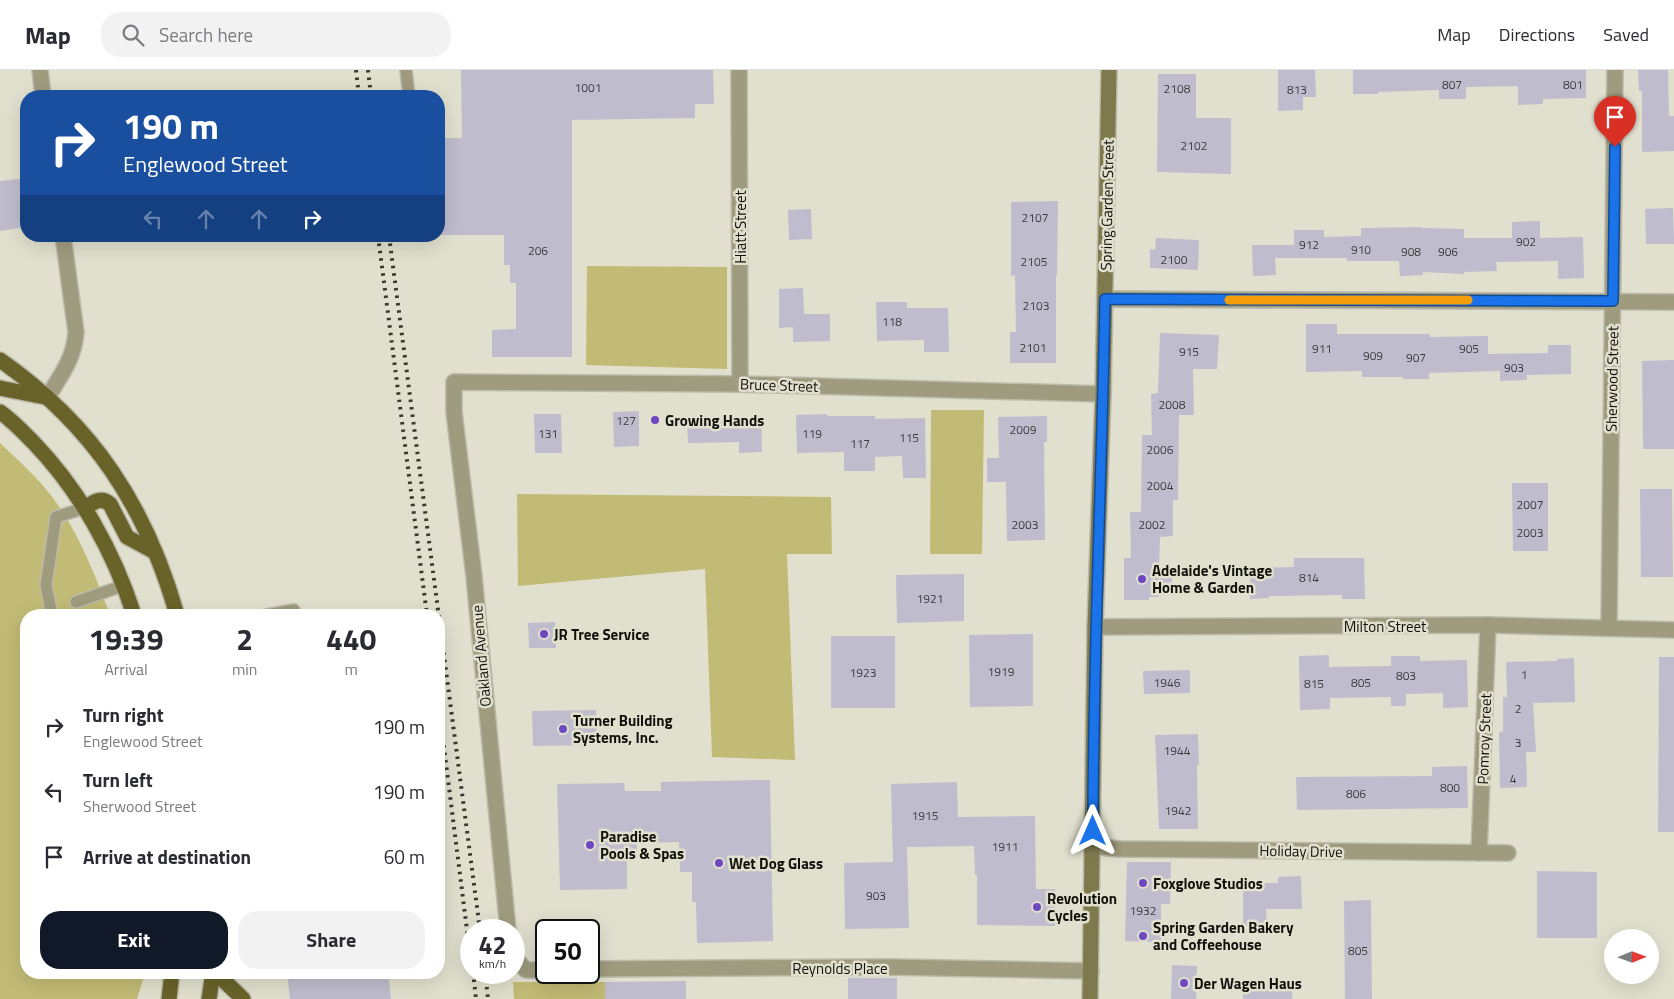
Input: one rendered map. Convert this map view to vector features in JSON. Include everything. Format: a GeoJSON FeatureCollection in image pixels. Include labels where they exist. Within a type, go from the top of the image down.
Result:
{"type":"FeatureCollection","features":[{"type":"Feature","properties":{"kind":"main road","name":"Spring Garden Street"},"geometry":{"type":"LineString","coordinates":[[1090,999],[1095,627],[1103,394],[1109,70]]}},
{"type":"Feature","properties":{"kind":"main road"},"geometry":{"type":"LineString","coordinates":[[0,360],[64,413],[88,438],[112,470],[142,520],[175,609]]}},
{"type":"Feature","properties":{"kind":"main road"},"geometry":{"type":"LineString","coordinates":[[0,388],[47,398]]}},
{"type":"Feature","properties":{"kind":"main road"},"geometry":{"type":"LineString","coordinates":[[0,412],[11,419],[52,462],[84,508],[124,585],[132,609]]}},
{"type":"Feature","properties":{"kind":"main road"},"geometry":{"type":"LineString","coordinates":[[84,508],[99,499],[106,500],[110,504],[127,537],[155,552]]}},
{"type":"Feature","properties":{"kind":"main road"},"geometry":{"type":"LineString","coordinates":[[169,999],[171,979]]}},
{"type":"Feature","properties":{"kind":"main road"},"geometry":{"type":"LineString","coordinates":[[209,999],[213,979]]}},
{"type":"Feature","properties":{"kind":"main road"},"geometry":{"type":"LineString","coordinates":[[222,979],[243,999]]}},
{"type":"Feature","properties":{"kind":"street"},"geometry":{"type":"LineString","coordinates":[[40,70],[42,90]]}},
{"type":"Feature","properties":{"kind":"street","name":"Hiatt Street"},"geometry":{"type":"LineString","coordinates":[[739,70],[740,384]]}},
{"type":"Feature","properties":{"kind":"street","name":"Sherwood Street"},"geometry":{"type":"LineString","coordinates":[[1609,628],[1616,70]]}},
{"type":"Feature","properties":{"kind":"street"},"geometry":{"type":"LineString","coordinates":[[47,398],[71,359],[75,347],[76,332],[65,242]]}},
{"type":"Feature","properties":{"kind":"street"},"geometry":{"type":"LineString","coordinates":[[1105,299],[1674,302]]}},
{"type":"Feature","properties":{"kind":"street","name":"Bruce Street"},"geometry":{"type":"LineString","coordinates":[[454,382],[740,384],[1103,394]]}},
{"type":"Feature","properties":{"kind":"street","name":"Oakland Avenue"},"geometry":{"type":"LineString","coordinates":[[454,382],[454,412],[473,567],[507,919]]}},
{"type":"Feature","properties":{"kind":"street","name":"Milton Street"},"geometry":{"type":"LineString","coordinates":[[1095,627],[1488,625],[1674,630]]}},
{"type":"Feature","properties":{"kind":"street","name":"Pomroy Street"},"geometry":{"type":"LineString","coordinates":[[1479,853],[1488,625]]}},
{"type":"Feature","properties":{"kind":"street","name":"Holiday Drive"},"geometry":{"type":"LineString","coordinates":[[1093,846],[1119,848],[1508,853]]}},
{"type":"Feature","properties":{"kind":"street","name":"Reynolds Place"},"geometry":{"type":"LineString","coordinates":[[600,970],[890,967],[1091,971]]}},
{"type":"Feature","properties":{"kind":"lane"},"geometry":{"type":"LineString","coordinates":[[406,70],[408,90]]}},
{"type":"Feature","properties":{"kind":"lane"},"geometry":{"type":"LineString","coordinates":[[51,609],[46,584],[56,517],[84,508]]}},
{"type":"Feature","properties":{"kind":"lane"},"geometry":{"type":"LineString","coordinates":[[76,602],[124,585]]}},
{"type":"Feature","properties":{"kind":"shaded area"},"geometry":{"type":"Polygon","coordinates":[[[587,266],[727,267],[727,369],[586,365],[587,266]]]}},
{"type":"Feature","properties":{"kind":"shaded area"},"geometry":{"type":"Polygon","coordinates":[[[931,410],[984,410],[982,554],[930,554],[931,410]]]}},
{"type":"Feature","properties":{"kind":"shaded area"},"geometry":{"type":"Polygon","coordinates":[[[0,443],[41,483],[62,511],[86,555],[108,609],[20,609],[20,979],[143,979],[137,999],[0,999],[0,443]]]}},
{"type":"Feature","properties":{"kind":"shaded area"},"geometry":{"type":"Polygon","coordinates":[[[517,494],[831,497],[832,554],[787,554],[795,760],[712,757],[705,569],[518,586],[517,494]]]}},
{"type":"Feature","properties":{"kind":"shaded area"},"geometry":{"type":"Polygon","coordinates":[[[535,982],[535,984],[600,984],[600,982],[605,982],[605,999],[514,999],[513,984],[535,982]]]}},
{"type":"Feature","properties":{"kind":"building"},"geometry":{"type":"Polygon","coordinates":[[[461,70],[713,70],[714,104],[695,104],[695,118],[572,120],[572,357],[492,357],[492,330],[516,329],[516,283],[510,283],[510,265],[504,265],[504,235],[445,235],[445,138],[462,138],[461,70]]]}},
{"type":"Feature","properties":{"kind":"building"},"geometry":{"type":"Polygon","coordinates":[[[1278,70],[1315,70],[1316,97],[1303,97],[1303,110],[1278,111],[1278,70]]]}},
{"type":"Feature","properties":{"kind":"building"},"geometry":{"type":"Polygon","coordinates":[[[1353,70],[1586,70],[1586,98],[1543,99],[1543,104],[1518,105],[1518,86],[1466,87],[1466,99],[1439,99],[1439,90],[1353,94],[1353,70]]]}},
{"type":"Feature","properties":{"kind":"building"},"geometry":{"type":"Polygon","coordinates":[[[1638,70],[1668,70],[1669,116],[1674,116],[1674,151],[1642,152],[1642,91],[1639,91],[1638,70]]]}},
{"type":"Feature","properties":{"kind":"building"},"geometry":{"type":"Polygon","coordinates":[[[1158,74],[1196,74],[1196,118],[1231,118],[1231,174],[1157,172],[1158,74]]]}},
{"type":"Feature","properties":{"kind":"building"},"geometry":{"type":"Polygon","coordinates":[[[20,179],[20,228],[0,231],[0,181],[20,179]]]}},
{"type":"Feature","properties":{"kind":"building"},"geometry":{"type":"Polygon","coordinates":[[[1058,201],[1056,363],[1010,363],[1010,332],[1016,332],[1015,275],[1011,276],[1011,202],[1058,201]]]}},
{"type":"Feature","properties":{"kind":"building"},"geometry":{"type":"Polygon","coordinates":[[[1673,208],[1674,244],[1646,244],[1645,209],[1673,208]]]}},
{"type":"Feature","properties":{"kind":"building"},"geometry":{"type":"Polygon","coordinates":[[[811,209],[812,239],[789,240],[788,210],[811,209]]]}},
{"type":"Feature","properties":{"kind":"building"},"geometry":{"type":"Polygon","coordinates":[[[1540,221],[1540,238],[1583,237],[1584,278],[1558,279],[1558,261],[1496,262],[1497,271],[1464,272],[1464,274],[1423,272],[1423,275],[1400,276],[1399,261],[1347,261],[1347,258],[1275,258],[1276,275],[1253,276],[1252,245],[1294,245],[1294,230],[1324,230],[1324,237],[1361,236],[1361,228],[1422,227],[1464,229],[1464,238],[1512,238],[1512,222],[1540,221]]]}},
{"type":"Feature","properties":{"kind":"building"},"geometry":{"type":"Polygon","coordinates":[[[1156,238],[1199,240],[1198,270],[1150,268],[1150,249],[1155,250],[1156,238]]]}},
{"type":"Feature","properties":{"kind":"building"},"geometry":{"type":"Polygon","coordinates":[[[803,288],[804,314],[830,314],[830,341],[793,342],[793,327],[779,328],[779,289],[803,288]]]}},
{"type":"Feature","properties":{"kind":"building"},"geometry":{"type":"Polygon","coordinates":[[[876,302],[907,302],[907,308],[948,308],[949,352],[924,352],[924,340],[877,341],[876,302]]]}},
{"type":"Feature","properties":{"kind":"building"},"geometry":{"type":"Polygon","coordinates":[[[1306,324],[1337,324],[1337,334],[1430,334],[1430,337],[1488,336],[1488,354],[1548,353],[1548,345],[1571,345],[1571,374],[1527,375],[1527,380],[1500,381],[1500,371],[1429,373],[1429,379],[1362,377],[1362,371],[1306,372],[1306,324]]]}},
{"type":"Feature","properties":{"kind":"building"},"geometry":{"type":"Polygon","coordinates":[[[1160,333],[1219,335],[1217,369],[1193,369],[1194,415],[1179,415],[1178,500],[1173,500],[1173,536],[1160,537],[1159,573],[1172,574],[1172,593],[1159,593],[1158,597],[1149,597],[1149,600],[1124,600],[1124,558],[1131,558],[1130,512],[1141,512],[1142,435],[1152,435],[1151,394],[1158,393],[1160,333]]]}},
{"type":"Feature","properties":{"kind":"building"},"geometry":{"type":"Polygon","coordinates":[[[1674,360],[1674,449],[1643,449],[1642,361],[1674,360]]]}},
{"type":"Feature","properties":{"kind":"building"},"geometry":{"type":"Polygon","coordinates":[[[639,411],[639,446],[614,447],[613,412],[639,411]]]}},
{"type":"Feature","properties":{"kind":"building"},"geometry":{"type":"Polygon","coordinates":[[[534,414],[561,414],[562,453],[535,453],[534,414]]]}},
{"type":"Feature","properties":{"kind":"building"},"geometry":{"type":"Polygon","coordinates":[[[827,414],[827,416],[875,416],[875,419],[925,418],[926,478],[903,478],[902,456],[875,457],[875,471],[844,471],[844,452],[797,453],[796,415],[827,414]]]}},
{"type":"Feature","properties":{"kind":"building"},"geometry":{"type":"Polygon","coordinates":[[[1047,416],[1047,442],[1044,442],[1045,540],[1007,541],[1006,482],[987,482],[987,458],[999,458],[998,417],[1047,416]]]}},
{"type":"Feature","properties":{"kind":"building"},"geometry":{"type":"Polygon","coordinates":[[[761,417],[762,452],[739,453],[739,442],[688,443],[687,419],[761,417]]]}},
{"type":"Feature","properties":{"kind":"building"},"geometry":{"type":"Polygon","coordinates":[[[1512,483],[1548,483],[1548,551],[1513,551],[1512,483]]]}},
{"type":"Feature","properties":{"kind":"building"},"geometry":{"type":"Polygon","coordinates":[[[1640,489],[1672,489],[1673,577],[1641,577],[1640,489]]]}},
{"type":"Feature","properties":{"kind":"building"},"geometry":{"type":"Polygon","coordinates":[[[1294,558],[1364,558],[1365,599],[1342,599],[1342,595],[1269,596],[1269,598],[1250,599],[1250,568],[1294,567],[1294,558]]]}},
{"type":"Feature","properties":{"kind":"building"},"geometry":{"type":"Polygon","coordinates":[[[964,574],[964,621],[897,623],[896,575],[964,574]]]}},
{"type":"Feature","properties":{"kind":"building"},"geometry":{"type":"Polygon","coordinates":[[[555,622],[556,648],[529,648],[528,623],[555,622]]]}},
{"type":"Feature","properties":{"kind":"building"},"geometry":{"type":"Polygon","coordinates":[[[1033,634],[1033,706],[970,707],[969,635],[1033,634]]]}},
{"type":"Feature","properties":{"kind":"building"},"geometry":{"type":"Polygon","coordinates":[[[831,636],[895,636],[895,708],[831,708],[831,636]]]}},
{"type":"Feature","properties":{"kind":"building"},"geometry":{"type":"Polygon","coordinates":[[[1329,655],[1329,667],[1391,666],[1391,656],[1420,656],[1420,661],[1467,660],[1468,707],[1443,708],[1443,693],[1406,694],[1406,706],[1391,706],[1391,697],[1330,698],[1330,709],[1300,710],[1299,656],[1329,655]]]}},
{"type":"Feature","properties":{"kind":"building"},"geometry":{"type":"Polygon","coordinates":[[[1659,657],[1674,657],[1674,832],[1658,832],[1659,657]]]}},
{"type":"Feature","properties":{"kind":"building"},"geometry":{"type":"Polygon","coordinates":[[[1574,658],[1575,702],[1533,703],[1536,752],[1526,752],[1527,787],[1500,788],[1499,732],[1503,732],[1503,697],[1507,697],[1506,662],[1557,661],[1557,659],[1574,658]]]}},
{"type":"Feature","properties":{"kind":"building"},"geometry":{"type":"Polygon","coordinates":[[[1190,670],[1190,693],[1144,694],[1143,671],[1190,670]]]}},
{"type":"Feature","properties":{"kind":"building"},"geometry":{"type":"Polygon","coordinates":[[[596,710],[597,745],[533,746],[532,711],[596,710]]]}},
{"type":"Feature","properties":{"kind":"building"},"geometry":{"type":"Polygon","coordinates":[[[1198,734],[1198,829],[1159,829],[1155,735],[1198,734]]]}},
{"type":"Feature","properties":{"kind":"building"},"geometry":{"type":"Polygon","coordinates":[[[1467,766],[1468,808],[1297,810],[1296,777],[1432,776],[1432,767],[1467,766]]]}},
{"type":"Feature","properties":{"kind":"building"},"geometry":{"type":"Polygon","coordinates":[[[770,780],[773,941],[697,943],[696,902],[692,902],[692,872],[680,872],[679,842],[637,843],[637,859],[627,859],[627,889],[560,890],[557,784],[624,783],[625,791],[661,791],[661,782],[770,780]]]}},
{"type":"Feature","properties":{"kind":"building"},"geometry":{"type":"Polygon","coordinates":[[[957,782],[958,817],[1035,816],[1036,889],[1055,889],[1055,926],[977,925],[977,875],[975,875],[974,846],[907,847],[909,928],[845,929],[844,863],[893,862],[891,784],[957,782]]]}},
{"type":"Feature","properties":{"kind":"building"},"geometry":{"type":"Polygon","coordinates":[[[1127,862],[1171,862],[1170,904],[1161,904],[1161,942],[1125,941],[1127,862]]]}},
{"type":"Feature","properties":{"kind":"building"},"geometry":{"type":"Polygon","coordinates":[[[1537,871],[1597,872],[1597,938],[1537,938],[1537,871]]]}},
{"type":"Feature","properties":{"kind":"building"},"geometry":{"type":"Polygon","coordinates":[[[1301,876],[1302,909],[1266,909],[1267,926],[1243,926],[1243,883],[1278,883],[1278,877],[1301,876]]]}},
{"type":"Feature","properties":{"kind":"building"},"geometry":{"type":"Polygon","coordinates":[[[1371,900],[1372,999],[1345,999],[1344,901],[1371,900]]]}},
{"type":"Feature","properties":{"kind":"building"},"geometry":{"type":"Polygon","coordinates":[[[1172,965],[1197,966],[1196,999],[1171,999],[1172,965]]]}},
{"type":"Feature","properties":{"kind":"building"},"geometry":{"type":"Polygon","coordinates":[[[848,978],[897,978],[897,999],[848,999],[848,978]]]}},
{"type":"Feature","properties":{"kind":"building"},"geometry":{"type":"Polygon","coordinates":[[[288,979],[389,979],[391,999],[290,999],[288,979]]]}},
{"type":"Feature","properties":{"kind":"building"},"geometry":{"type":"Polygon","coordinates":[[[686,981],[686,999],[605,999],[605,982],[686,981]]]}},
{"type":"Feature","properties":{"kind":"building"},"geometry":{"type":"Polygon","coordinates":[[[1243,981],[1293,983],[1292,999],[1243,999],[1243,981]]]}},
{"type":"Feature","properties":{"kind":"railway"},"geometry":{"type":"LineString","coordinates":[[356,70],[358,90]]}},
{"type":"Feature","properties":{"kind":"railway"},"geometry":{"type":"LineString","coordinates":[[368,70],[370,90]]}},
{"type":"Feature","properties":{"kind":"railway"},"geometry":{"type":"LineString","coordinates":[[379,242],[426,609]]}},
{"type":"Feature","properties":{"kind":"railway"},"geometry":{"type":"LineString","coordinates":[[390,242],[438,609]]}},
{"type":"Feature","properties":{"kind":"railway"},"geometry":{"type":"LineString","coordinates":[[445,663],[479,919]]}},
{"type":"Feature","properties":{"kind":"railway"},"geometry":{"type":"LineString","coordinates":[[445,756],[466,919]]}},
{"type":"Feature","properties":{"kind":"railway"},"geometry":{"type":"LineString","coordinates":[[474,984],[476,999]]}},
{"type":"Feature","properties":{"kind":"railway"},"geometry":{"type":"LineString","coordinates":[[486,984],[488,999]]}},
{"type":"Feature","properties":{"kind":"slow traffic"},"geometry":{"type":"LineString","coordinates":[[1229,300],[1468,300]]}},
{"type":"Feature","properties":{"kind":"place","name":"Growing Hands"},"geometry":{"type":"Point","coordinates":[655,420]}},
{"type":"Feature","properties":{"kind":"place","name":"Adelaide's Vintage Home & Garden"},"geometry":{"type":"Point","coordinates":[1142,579]}},
{"type":"Feature","properties":{"kind":"place","name":"JR Tree Service"},"geometry":{"type":"Point","coordinates":[544,634]}},
{"type":"Feature","properties":{"kind":"place","name":"Turner Building Systems, Inc."},"geometry":{"type":"Point","coordinates":[563,729]}},
{"type":"Feature","properties":{"kind":"place","name":"Paradise Pools & Spas"},"geometry":{"type":"Point","coordinates":[590,845]}},
{"type":"Feature","properties":{"kind":"place","name":"Wet Dog Glass"},"geometry":{"type":"Point","coordinates":[719,863]}},
{"type":"Feature","properties":{"kind":"place","name":"Foxglove Studios"},"geometry":{"type":"Point","coordinates":[1143,883]}},
{"type":"Feature","properties":{"kind":"place","name":"Revolution Cycles"},"geometry":{"type":"Point","coordinates":[1037,907]}},
{"type":"Feature","properties":{"kind":"place","name":"Spring Garden Bakery and Coffeehouse"},"geometry":{"type":"Point","coordinates":[1143,936]}},
{"type":"Feature","properties":{"kind":"place","name":"Der Wagen Haus"},"geometry":{"type":"Point","coordinates":[1184,983]}},
{"type":"Feature","properties":{"kind":"route"},"geometry":{"type":"LineString","coordinates":[[1093,831],[1095,627],[1105,299],[1613,301],[1615,147]]}}]}
